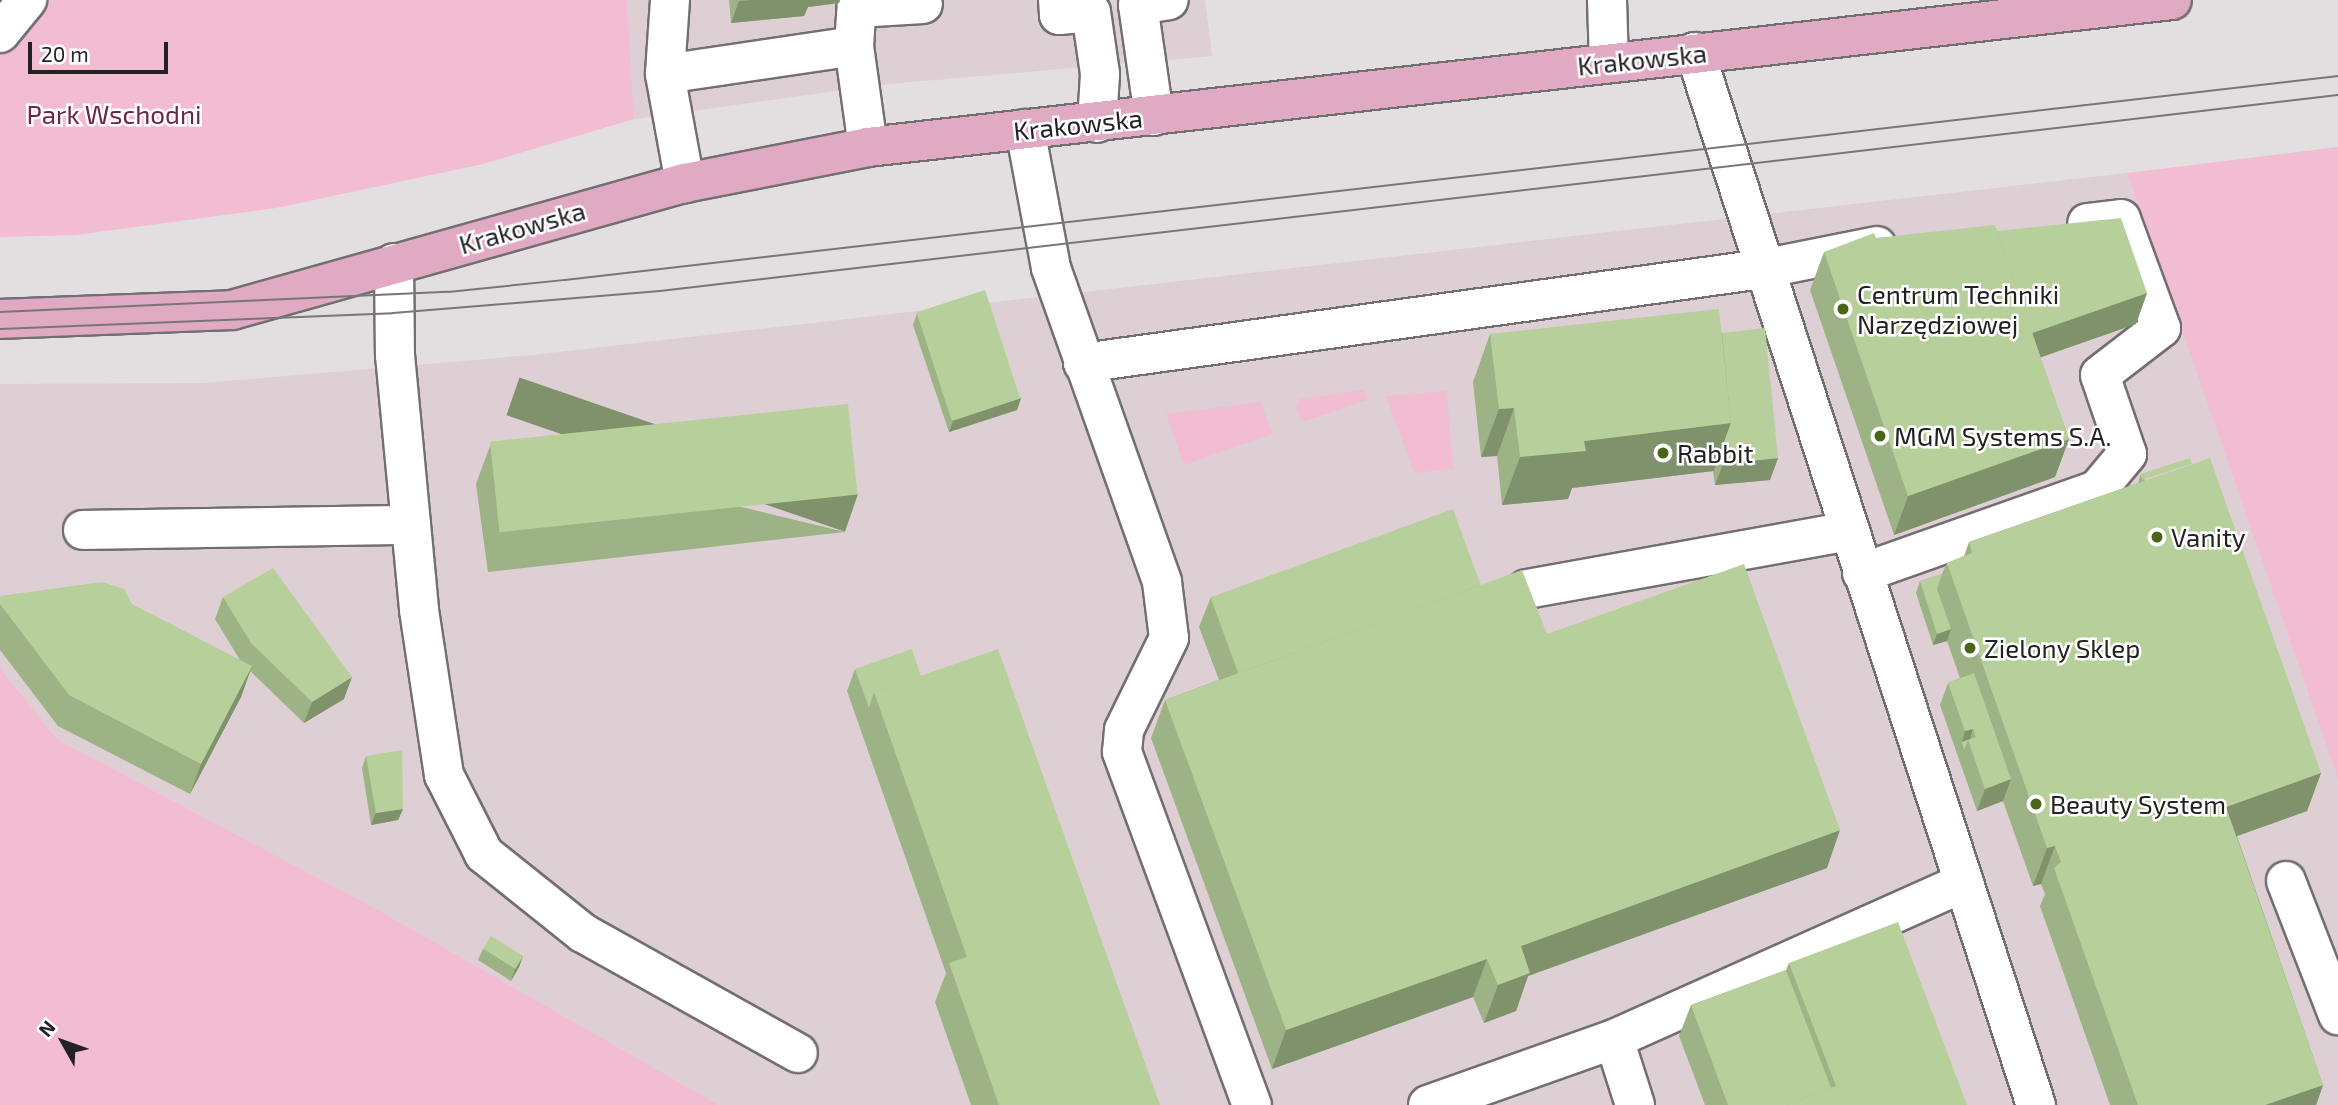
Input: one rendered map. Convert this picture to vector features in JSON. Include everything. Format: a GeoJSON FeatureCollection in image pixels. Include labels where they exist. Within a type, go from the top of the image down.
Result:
{"type":"FeatureCollection","features":[{"type":"Feature","properties":{"kind":"main road","name":"Krakowska"},"geometry":{"type":"LineString","coordinates":[[0,319],[232,310],[685,183],[868,147],[2172,0]]}},
{"type":"Feature","properties":{"kind":"lane"},"geometry":{"type":"LineString","coordinates":[[0,33],[27,0]]}},
{"type":"Feature","properties":{"kind":"lane"},"geometry":{"type":"LineString","coordinates":[[670,0],[665,74],[685,183]]}},
{"type":"Feature","properties":{"kind":"lane"},"geometry":{"type":"LineString","coordinates":[[1607,0],[1609,62]]}},
{"type":"Feature","properties":{"kind":"lane"},"geometry":{"type":"LineString","coordinates":[[1097,123],[1100,74],[1074,6],[1154,3],[1154,116]]}},
{"type":"Feature","properties":{"kind":"lane"},"geometry":{"type":"LineString","coordinates":[[868,147],[854,47],[857,4],[923,4]]}},
{"type":"Feature","properties":{"kind":"lane"},"geometry":{"type":"LineString","coordinates":[[665,74],[854,47]]}},
{"type":"Feature","properties":{"kind":"lane"},"geometry":{"type":"LineString","coordinates":[[1695,52],[1762,269],[2036,1105]]}},
{"type":"Feature","properties":{"kind":"lane"},"geometry":{"type":"LineString","coordinates":[[1025,129],[1051,268],[1161,582],[1168,638],[1124,730],[1122,752],[1252,1105]]}},
{"type":"Feature","properties":{"kind":"lane"},"geometry":{"type":"LineString","coordinates":[[1862,573],[2097,490],[2127,454],[2100,375],[2161,328],[2121,219],[2054,227]]}},
{"type":"Feature","properties":{"kind":"lane"},"geometry":{"type":"LineString","coordinates":[[1083,363],[1762,269],[1826,252],[1920,242]]}},
{"type":"Feature","properties":{"kind":"lane"},"geometry":{"type":"LineString","coordinates":[[394,263],[392,306],[411,526],[444,775],[484,854],[583,933],[797,1053]]}},
{"type":"Feature","properties":{"kind":"lane"},"geometry":{"type":"LineString","coordinates":[[83,530],[411,526]]}},
{"type":"Feature","properties":{"kind":"lane"},"geometry":{"type":"LineString","coordinates":[[1527,589],[1849,531]]}},
{"type":"Feature","properties":{"kind":"lane"},"geometry":{"type":"LineString","coordinates":[[2287,881],[2338,1016]]}},
{"type":"Feature","properties":{"kind":"lane"},"geometry":{"type":"LineString","coordinates":[[1428,1105],[1614,1039],[1963,883]]}},
{"type":"Feature","properties":{"kind":"lane"},"geometry":{"type":"LineString","coordinates":[[1614,1039],[1635,1105]]}},
{"type":"Feature","properties":{"kind":"shaded area"},"geometry":{"type":"Polygon","coordinates":[[[627,0],[1205,0],[1212,56],[887,84],[634,119],[627,0]]]}},
{"type":"Feature","properties":{"kind":"shaded area"},"geometry":{"type":"Polygon","coordinates":[[[2127,173],[2338,779],[2338,1105],[719,1105],[382,912],[57,739],[0,668],[0,384],[204,383],[532,355],[2127,173]]]}},
{"type":"Feature","properties":{"kind":"green space","name":"Park Wschodni"},"geometry":{"type":"Polygon","coordinates":[[[0,0],[627,0],[634,119],[483,164],[276,208],[76,235],[0,237],[0,0]]]}},
{"type":"Feature","properties":{"kind":"green space"},"geometry":{"type":"Polygon","coordinates":[[[2338,147],[2338,779],[2127,173],[2338,147]]]}},
{"type":"Feature","properties":{"kind":"green space"},"geometry":{"type":"Polygon","coordinates":[[[1364,390],[1367,400],[1302,422],[1296,408],[1300,399],[1364,390]]]}},
{"type":"Feature","properties":{"kind":"green space"},"geometry":{"type":"Polygon","coordinates":[[[1447,391],[1453,469],[1414,473],[1386,396],[1447,391]]]}},
{"type":"Feature","properties":{"kind":"green space"},"geometry":{"type":"Polygon","coordinates":[[[1261,402],[1272,434],[1184,465],[1166,414],[1261,402]]]}},
{"type":"Feature","properties":{"kind":"green space"},"geometry":{"type":"Polygon","coordinates":[[[0,668],[57,739],[382,912],[719,1105],[0,1105],[0,668]]]}},
{"type":"Feature","properties":{"kind":"building"},"geometry":{"type":"Polygon","coordinates":[[[2121,218],[2147,293],[2032,333],[1997,231],[2121,218]]]}},
{"type":"Feature","properties":{"kind":"building"},"geometry":{"type":"Polygon","coordinates":[[[1995,225],[2069,439],[1908,496],[1824,252],[1874,233],[1876,238],[1995,225]]]}},
{"type":"Feature","properties":{"kind":"building"},"geometry":{"type":"Polygon","coordinates":[[[985,290],[1020,398],[952,421],[917,312],[985,290]]]}},
{"type":"Feature","properties":{"kind":"building"},"geometry":{"type":"Polygon","coordinates":[[[1719,309],[1731,423],[1584,441],[1586,451],[1520,457],[1514,408],[1499,409],[1490,334],[1719,309]]]}},
{"type":"Feature","properties":{"kind":"building"},"geometry":{"type":"Polygon","coordinates":[[[1765,328],[1778,458],[1723,464],[1721,450],[1731,423],[1722,333],[1765,328]]]}},
{"type":"Feature","properties":{"kind":"building"},"geometry":{"type":"Polygon","coordinates":[[[848,404],[858,495],[499,532],[490,442],[848,404]]]}},
{"type":"Feature","properties":{"kind":"building"},"geometry":{"type":"Polygon","coordinates":[[[2190,458],[2192,464],[2142,480],[2141,474],[2190,458]]]}},
{"type":"Feature","properties":{"kind":"building"},"geometry":{"type":"Polygon","coordinates":[[[2210,458],[2321,773],[2226,807],[2323,1085],[2265,1105],[2138,1105],[2054,868],[2061,862],[2055,846],[2047,848],[1947,563],[1972,553],[1969,542],[2210,458]]]}},
{"type":"Feature","properties":{"kind":"building"},"geometry":{"type":"Polygon","coordinates":[[[1453,509],[1481,585],[1238,673],[1211,597],[1453,509]]]}},
{"type":"Feature","properties":{"kind":"building"},"geometry":{"type":"Polygon","coordinates":[[[1744,564],[1840,830],[1521,946],[1530,973],[1498,985],[1487,959],[1286,1030],[1165,700],[1522,570],[1547,634],[1744,564]]]}},
{"type":"Feature","properties":{"kind":"building"},"geometry":{"type":"Polygon","coordinates":[[[273,568],[352,677],[312,702],[251,643],[223,597],[273,568]]]}},
{"type":"Feature","properties":{"kind":"building"},"geometry":{"type":"Polygon","coordinates":[[[1942,574],[1937,589],[1951,629],[1937,634],[1920,581],[1942,574]]]}},
{"type":"Feature","properties":{"kind":"building"},"geometry":{"type":"Polygon","coordinates":[[[102,582],[124,589],[132,604],[252,666],[201,764],[69,695],[0,604],[0,596],[102,582]]]}},
{"type":"Feature","properties":{"kind":"building"},"geometry":{"type":"Polygon","coordinates":[[[912,649],[921,676],[874,692],[869,708],[855,669],[912,649]]]}},
{"type":"Feature","properties":{"kind":"building"},"geometry":{"type":"Polygon","coordinates":[[[998,649],[1160,1105],[999,1105],[949,963],[967,957],[874,692],[998,649]]]}},
{"type":"Feature","properties":{"kind":"building"},"geometry":{"type":"Polygon","coordinates":[[[1974,673],[2011,779],[1985,789],[1968,740],[1976,737],[1973,729],[1965,731],[1948,683],[1974,673]]]}},
{"type":"Feature","properties":{"kind":"building"},"geometry":{"type":"Polygon","coordinates":[[[402,750],[403,809],[376,813],[366,756],[402,750]]]}},
{"type":"Feature","properties":{"kind":"building"},"geometry":{"type":"Polygon","coordinates":[[[1898,922],[1967,1105],[1786,1105],[1836,1086],[1789,963],[1898,922]]]}},
{"type":"Feature","properties":{"kind":"building"},"geometry":{"type":"Polygon","coordinates":[[[491,936],[523,956],[515,969],[483,949],[491,936]]]}},
{"type":"Feature","properties":{"kind":"building"},"geometry":{"type":"Polygon","coordinates":[[[1786,970],[1831,1088],[1786,1105],[1728,1105],[1691,1005],[1786,970]]]}},
{"type":"Feature","properties":{"kind":"tram line"},"geometry":{"type":"LineString","coordinates":[[0,312],[448,292],[2338,76]]}},
{"type":"Feature","properties":{"kind":"tram line"},"geometry":{"type":"LineString","coordinates":[[0,329],[393,313],[660,291],[2338,95]]}},
{"type":"Feature","properties":{"kind":"place","name":"Centrum Techniki Narzędziowej"},"geometry":{"type":"Point","coordinates":[1843,309]}},
{"type":"Feature","properties":{"kind":"place","name":"MGM Systems S.A."},"geometry":{"type":"Point","coordinates":[1880,436]}},
{"type":"Feature","properties":{"kind":"place","name":"Rabbit"},"geometry":{"type":"Point","coordinates":[1663,453]}},
{"type":"Feature","properties":{"kind":"place","name":"Vanity"},"geometry":{"type":"Point","coordinates":[2157,537]}},
{"type":"Feature","properties":{"kind":"place","name":"Zielony Sklep"},"geometry":{"type":"Point","coordinates":[1970,648]}},
{"type":"Feature","properties":{"kind":"place","name":"Beauty System"},"geometry":{"type":"Point","coordinates":[2036,804]}}]}
